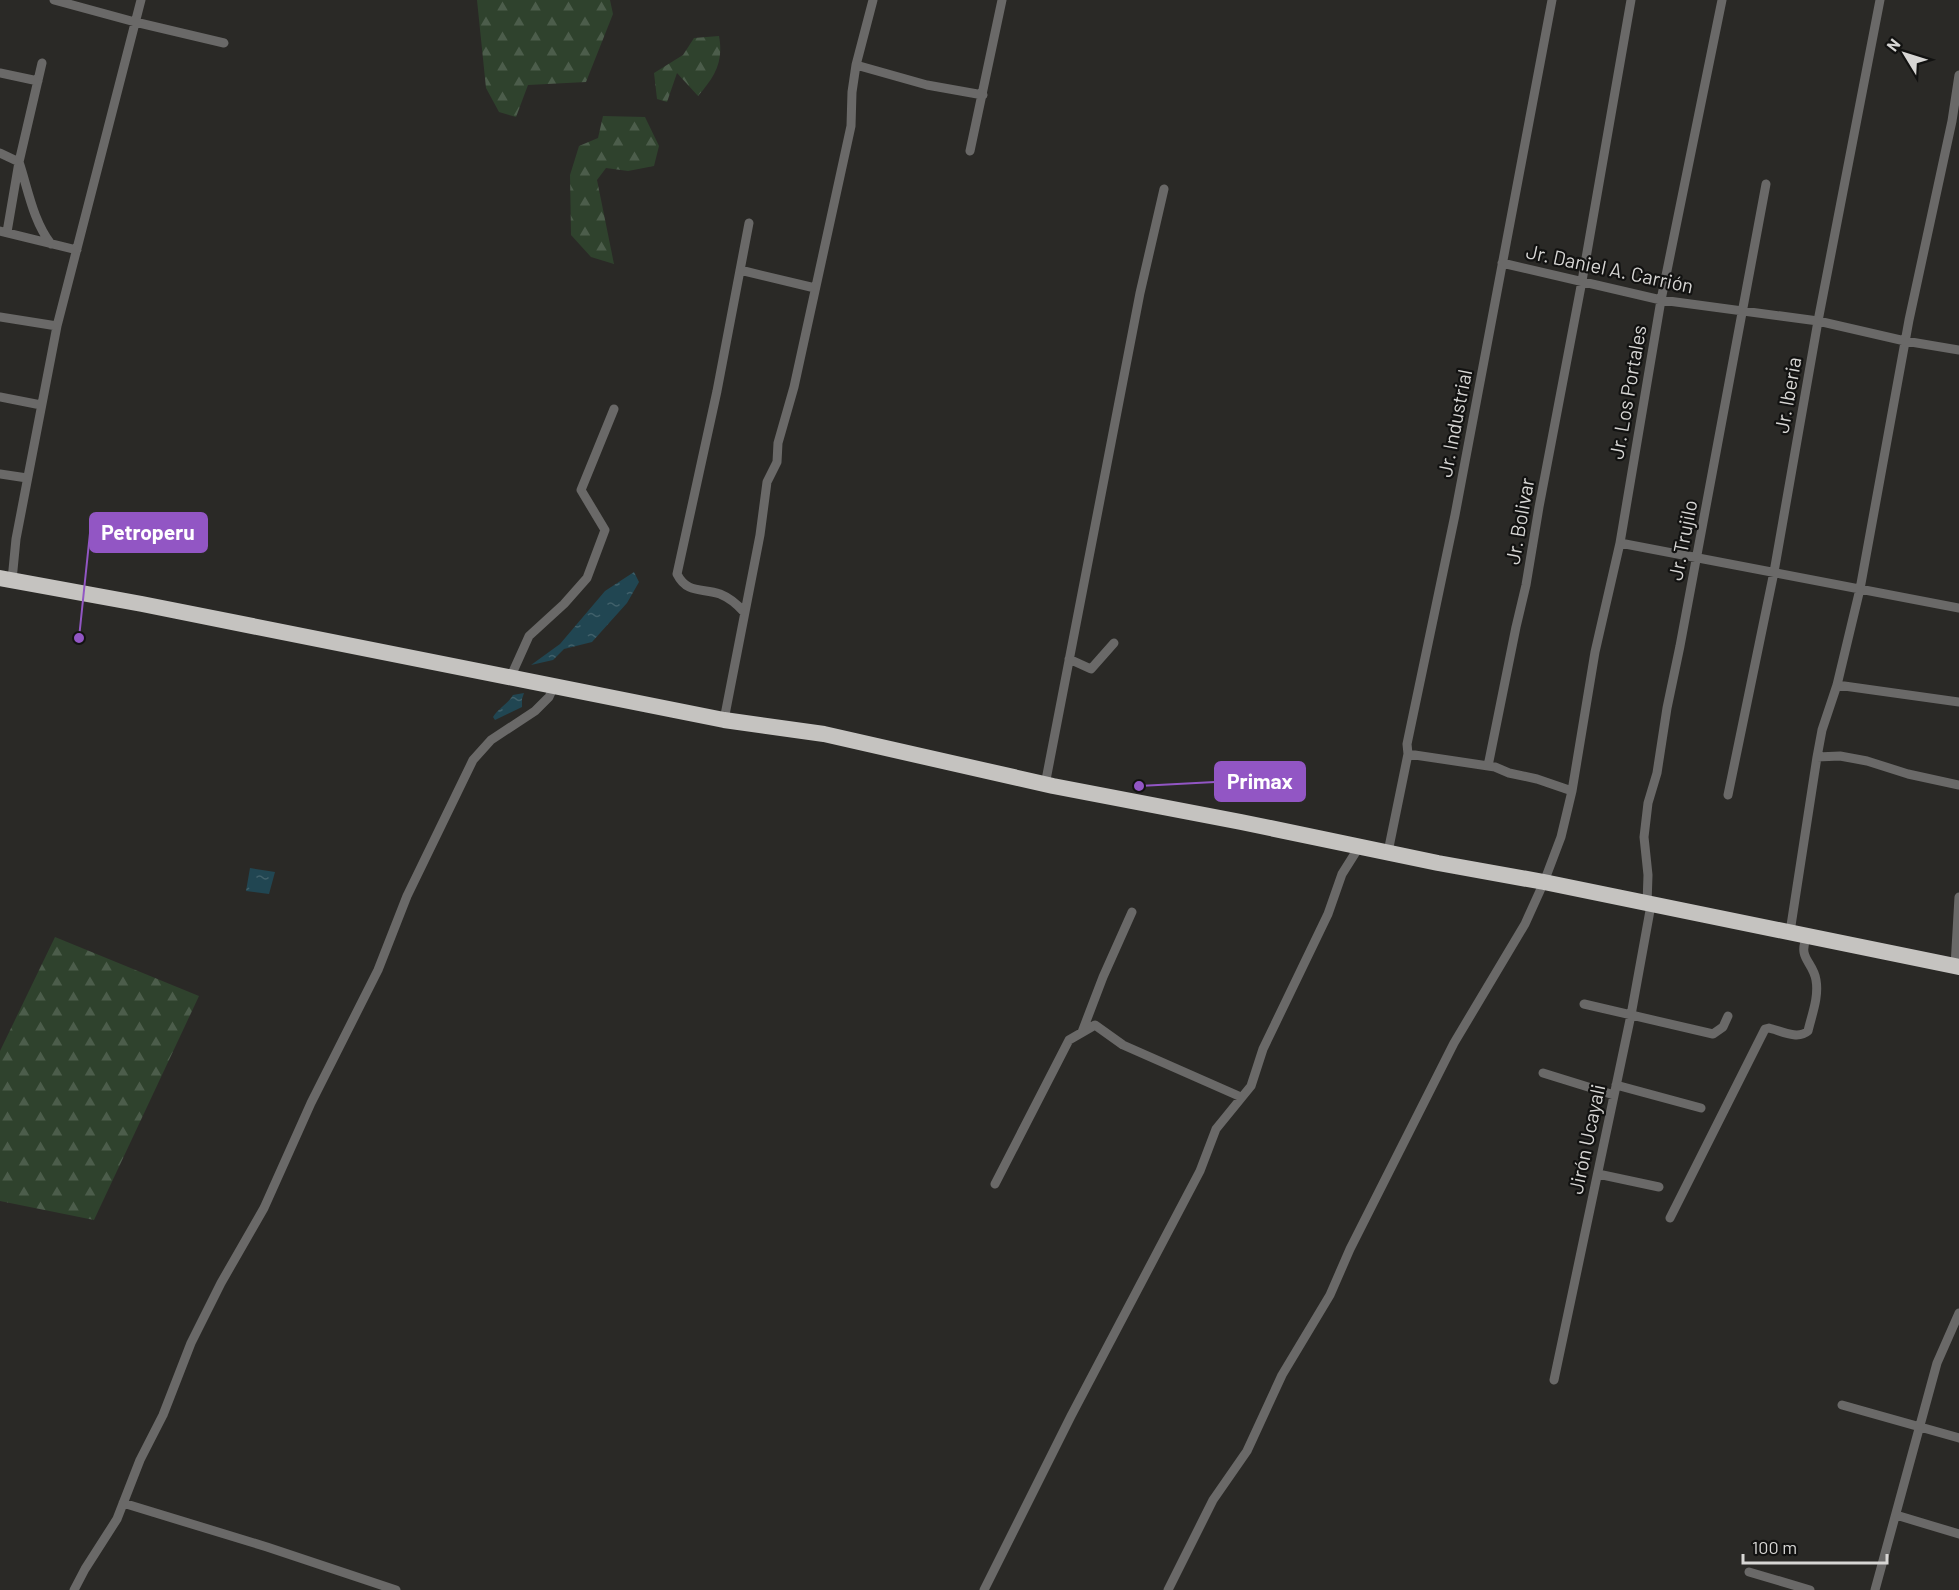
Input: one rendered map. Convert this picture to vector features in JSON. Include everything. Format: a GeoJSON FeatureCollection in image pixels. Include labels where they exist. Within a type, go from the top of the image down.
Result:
{"type":"FeatureCollection","features":[{"type":"Feature","properties":{"kind":"highway"},"geometry":{"type":"LineString","coordinates":[[6,579],[511,676],[724,720],[833,736],[1045,785],[1544,882],[1957,966]]}},
{"type":"Feature","properties":{"kind":"street"},"geometry":{"type":"LineString","coordinates":[[54,0],[224,43]]}},
{"type":"Feature","properties":{"kind":"street"},"geometry":{"type":"LineString","coordinates":[[6,579],[16,539],[57,326],[82,238],[141,0]]}},
{"type":"Feature","properties":{"kind":"street"},"geometry":{"type":"LineString","coordinates":[[724,720],[760,535],[767,482],[777,462],[778,442],[786,418],[851,126],[856,65],[873,0]]}},
{"type":"Feature","properties":{"kind":"street"},"geometry":{"type":"LineString","coordinates":[[970,151],[1002,0]]}},
{"type":"Feature","properties":{"kind":"street","name":"Jr. Industrial"},"geometry":{"type":"LineString","coordinates":[[1388,852],[1408,754],[1407,744],[1455,515],[1552,0]]}},
{"type":"Feature","properties":{"kind":"street","name":"Jr. Bolivar"},"geometry":{"type":"LineString","coordinates":[[1488,766],[1526,585],[1631,0]]}},
{"type":"Feature","properties":{"kind":"street","name":"Jr. Los Portales"},"geometry":{"type":"LineString","coordinates":[[1168,1590],[1213,1500],[1247,1450],[1282,1375],[1330,1295],[1350,1249],[1454,1043],[1525,924],[1561,837],[1572,791],[1595,652],[1620,543],[1661,300],[1722,0]]}},
{"type":"Feature","properties":{"kind":"street","name":"Jr. Iberia"},"geometry":{"type":"LineString","coordinates":[[1728,795],[1774,572],[1818,321],[1880,0]]}},
{"type":"Feature","properties":{"kind":"street"},"geometry":{"type":"LineString","coordinates":[[42,63],[3,232],[77,250]]}},
{"type":"Feature","properties":{"kind":"street"},"geometry":{"type":"LineString","coordinates":[[856,65],[927,85],[983,95]]}},
{"type":"Feature","properties":{"kind":"street"},"geometry":{"type":"LineString","coordinates":[[0,73],[38,81]]}},
{"type":"Feature","properties":{"kind":"street"},"geometry":{"type":"LineString","coordinates":[[1790,932],[1822,730],[1837,685],[1860,589],[1905,341],[1952,121],[1959,75]]}},
{"type":"Feature","properties":{"kind":"street"},"geometry":{"type":"LineString","coordinates":[[0,153],[19,162],[35,215],[51,244]]}},
{"type":"Feature","properties":{"kind":"street","name":"Jr. Trujilo"},"geometry":{"type":"LineString","coordinates":[[1649,904],[1644,837],[1648,803],[1658,773],[1667,708],[1766,184]]}},
{"type":"Feature","properties":{"kind":"street"},"geometry":{"type":"LineString","coordinates":[[1045,785],[1140,292],[1164,189]]}},
{"type":"Feature","properties":{"kind":"street"},"geometry":{"type":"LineString","coordinates":[[744,612],[735,602],[720,594],[690,588],[681,583],[677,574],[702,465],[748,223]]}},
{"type":"Feature","properties":{"kind":"street","name":"Jr. Daniel A. Carrión"},"geometry":{"type":"LineString","coordinates":[[1502,263],[1661,300],[1818,321],[1905,341],[1959,350]]}},
{"type":"Feature","properties":{"kind":"street"},"geometry":{"type":"LineString","coordinates":[[740,270],[815,288]]}},
{"type":"Feature","properties":{"kind":"street"},"geometry":{"type":"LineString","coordinates":[[0,317],[57,326]]}},
{"type":"Feature","properties":{"kind":"street"},"geometry":{"type":"LineString","coordinates":[[0,397],[41,405]]}},
{"type":"Feature","properties":{"kind":"street"},"geometry":{"type":"LineString","coordinates":[[511,676],[529,636],[564,604],[587,578],[604,530],[581,490],[614,409]]}},
{"type":"Feature","properties":{"kind":"street"},"geometry":{"type":"LineString","coordinates":[[0,474],[27,478]]}},
{"type":"Feature","properties":{"kind":"street"},"geometry":{"type":"LineString","coordinates":[[1620,543],[1959,608]]}},
{"type":"Feature","properties":{"kind":"street"},"geometry":{"type":"LineString","coordinates":[[1069,659],[1091,671],[1114,643]]}},
{"type":"Feature","properties":{"kind":"street"},"geometry":{"type":"LineString","coordinates":[[1837,685],[1959,702]]}},
{"type":"Feature","properties":{"kind":"street"},"geometry":{"type":"LineString","coordinates":[[75,1590],[85,1569],[117,1519],[140,1460],[163,1415],[191,1343],[221,1283],[264,1208],[311,1103],[378,970],[407,896],[473,760],[491,740],[536,711],[549,697],[554,686]]}},
{"type":"Feature","properties":{"kind":"street"},"geometry":{"type":"LineString","coordinates":[[1408,754],[1488,766],[1572,791]]}},
{"type":"Feature","properties":{"kind":"street"},"geometry":{"type":"LineString","coordinates":[[1817,757],[1840,756],[1867,761],[1908,774],[1959,785]]}},
{"type":"Feature","properties":{"kind":"street"},"geometry":{"type":"LineString","coordinates":[[984,1590],[1076,1406],[1200,1171],[1216,1129],[1251,1086],[1263,1049],[1328,914],[1342,874],[1359,847]]}},
{"type":"Feature","properties":{"kind":"street"},"geometry":{"type":"LineString","coordinates":[[1957,966],[1959,897]]}},
{"type":"Feature","properties":{"kind":"street","name":"Jirón Ucayali"},"geometry":{"type":"LineString","coordinates":[[1554,1380],[1631,1015],[1649,904]]}},
{"type":"Feature","properties":{"kind":"street"},"geometry":{"type":"LineString","coordinates":[[1082,1032],[1132,912]]}},
{"type":"Feature","properties":{"kind":"street"},"geometry":{"type":"LineString","coordinates":[[1670,1218],[1765,1029],[1769,1028],[1798,1036],[1808,1031],[1817,994],[1816,976],[1804,955],[1803,944],[1807,936]]}},
{"type":"Feature","properties":{"kind":"street"},"geometry":{"type":"LineString","coordinates":[[1584,1004],[1713,1034],[1723,1027],[1728,1016]]}},
{"type":"Feature","properties":{"kind":"street"},"geometry":{"type":"LineString","coordinates":[[995,1184],[1069,1040],[1095,1025],[1123,1045],[1241,1097]]}},
{"type":"Feature","properties":{"kind":"street"},"geometry":{"type":"LineString","coordinates":[[1543,1073],[1614,1095]]}},
{"type":"Feature","properties":{"kind":"street"},"geometry":{"type":"LineString","coordinates":[[1616,1085],[1701,1108]]}},
{"type":"Feature","properties":{"kind":"street"},"geometry":{"type":"LineString","coordinates":[[1598,1174],[1659,1187]]}},
{"type":"Feature","properties":{"kind":"street"},"geometry":{"type":"LineString","coordinates":[[1875,1590],[1938,1363],[1959,1314]]}},
{"type":"Feature","properties":{"kind":"street"},"geometry":{"type":"LineString","coordinates":[[1842,1405],[1959,1438]]}},
{"type":"Feature","properties":{"kind":"street"},"geometry":{"type":"LineString","coordinates":[[123,1503],[267,1547],[396,1590]]}},
{"type":"Feature","properties":{"kind":"street"},"geometry":{"type":"LineString","coordinates":[[1896,1515],[1959,1534]]}},
{"type":"Feature","properties":{"kind":"street"},"geometry":{"type":"LineString","coordinates":[[1749,1572],[1810,1590]]}},
{"type":"Feature","properties":{"kind":"green space"},"geometry":{"type":"Polygon","coordinates":[[[477,0],[610,0],[613,14],[586,82],[528,85],[516,117],[499,112],[486,88],[477,0]]]}},
{"type":"Feature","properties":{"kind":"green space"},"geometry":{"type":"Polygon","coordinates":[[[719,36],[719,62],[709,82],[698,96],[677,73],[667,102],[657,99],[654,73],[683,55],[694,38],[719,36]]]}},
{"type":"Feature","properties":{"kind":"green space"},"geometry":{"type":"Polygon","coordinates":[[[603,116],[645,117],[659,146],[654,166],[628,171],[606,168],[597,180],[614,264],[591,257],[571,235],[570,175],[579,146],[598,138],[603,116]]]}},
{"type":"Feature","properties":{"kind":"green space"},"geometry":{"type":"Polygon","coordinates":[[[55,937],[199,996],[94,1220],[0,1201],[0,1051],[55,937]]]}},
{"type":"Feature","properties":{"kind":"water"},"geometry":{"type":"Polygon","coordinates":[[[634,572],[639,582],[627,603],[592,642],[564,649],[553,660],[531,665],[560,644],[605,591],[634,572]]]}},
{"type":"Feature","properties":{"kind":"water"},"geometry":{"type":"Polygon","coordinates":[[[524,693],[522,707],[495,720],[493,717],[513,695],[524,693]]]}},
{"type":"Feature","properties":{"kind":"water"},"geometry":{"type":"Polygon","coordinates":[[[250,868],[275,872],[269,894],[246,891],[250,868]]]}},
{"type":"Feature","properties":{"kind":"place","name":"Petroperu"},"geometry":{"type":"Point","coordinates":[79,638]}},
{"type":"Feature","properties":{"kind":"place","name":"Primax"},"geometry":{"type":"Point","coordinates":[1139,786]}}]}
